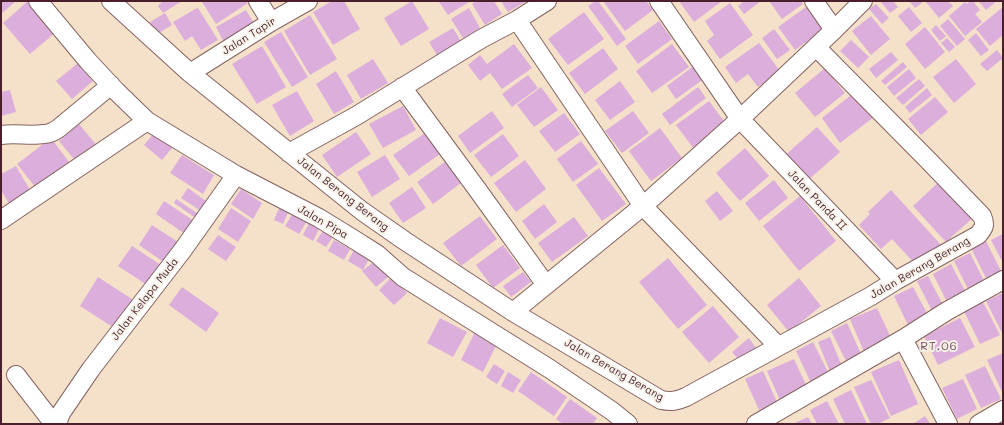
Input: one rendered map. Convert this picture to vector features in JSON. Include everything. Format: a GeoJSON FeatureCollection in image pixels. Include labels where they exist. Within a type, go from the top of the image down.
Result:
{"type":"FeatureCollection","features":[{"type":"Feature","properties":{"kind":"street","name":"Jalan Pipa"},"geometry":{"type":"LineString","coordinates":[[38,1],[88,62],[147,121],[236,175],[319,218],[377,254],[403,277],[550,369],[612,411],[628,424]]}},
{"type":"Feature","properties":{"kind":"street","name":"Jalan Berang Berang"},"geometry":{"type":"LineString","coordinates":[[111,1],[190,73],[362,210],[513,312],[661,400],[670,402],[686,397],[871,296],[978,235],[985,223],[982,216],[816,47]]}},
{"type":"Feature","properties":{"kind":"street"},"geometry":{"type":"LineString","coordinates":[[258,1],[271,22]]}},
{"type":"Feature","properties":{"kind":"street","name":"Jalan Tapir"},"geometry":{"type":"LineString","coordinates":[[190,73],[271,22],[308,1]]}},
{"type":"Feature","properties":{"kind":"street"},"geometry":{"type":"LineString","coordinates":[[289,153],[356,116],[481,39],[517,20],[547,1]]}},
{"type":"Feature","properties":{"kind":"street","name":"Jalan Panda II"},"geometry":{"type":"LineString","coordinates":[[659,1],[740,119],[895,281]]}},
{"type":"Feature","properties":{"kind":"street"},"geometry":{"type":"LineString","coordinates":[[814,1],[834,30]]}},
{"type":"Feature","properties":{"kind":"street"},"geometry":{"type":"LineString","coordinates":[[513,312],[643,206],[740,119],[863,1]]}},
{"type":"Feature","properties":{"kind":"street"},"geometry":{"type":"LineString","coordinates":[[517,20],[643,206],[778,346]]}},
{"type":"Feature","properties":{"kind":"street"},"geometry":{"type":"LineString","coordinates":[[1,134],[45,134],[53,132],[111,85]]}},
{"type":"Feature","properties":{"kind":"street"},"geometry":{"type":"LineString","coordinates":[[402,87],[546,285]]}},
{"type":"Feature","properties":{"kind":"street"},"geometry":{"type":"LineString","coordinates":[[1,220],[147,121]]}},
{"type":"Feature","properties":{"kind":"street","name":"Jalan Kelapa Muda"},"geometry":{"type":"LineString","coordinates":[[58,424],[60,413],[91,369],[182,251],[236,175]]}},
{"type":"Feature","properties":{"kind":"street"},"geometry":{"type":"LineString","coordinates":[[756,424],[903,339],[947,311],[1003,280]]}},
{"type":"Feature","properties":{"kind":"street"},"geometry":{"type":"LineString","coordinates":[[903,339],[948,424]]}},
{"type":"Feature","properties":{"kind":"street"},"geometry":{"type":"LineString","coordinates":[[16,375],[54,424]]}},
{"type":"Feature","properties":{"kind":"street"},"geometry":{"type":"LineString","coordinates":[[979,424],[1003,410]]}},
{"type":"Feature","properties":{"kind":"building"},"geometry":{"type":"Polygon","coordinates":[[[1,1],[16,1],[1,14],[1,1]]]}},
{"type":"Feature","properties":{"kind":"building"},"geometry":{"type":"Polygon","coordinates":[[[28,1],[30,1],[56,32],[30,54],[3,23],[28,1]]]}},
{"type":"Feature","properties":{"kind":"building"},"geometry":{"type":"Polygon","coordinates":[[[163,1],[182,1],[163,13],[158,6],[163,1]]]}},
{"type":"Feature","properties":{"kind":"building"},"geometry":{"type":"Polygon","coordinates":[[[247,1],[248,3],[216,24],[202,2],[247,1]]]}},
{"type":"Feature","properties":{"kind":"building"},"geometry":{"type":"Polygon","coordinates":[[[332,1],[344,1],[360,29],[333,45],[313,12],[332,1]]]}},
{"type":"Feature","properties":{"kind":"building"},"geometry":{"type":"Polygon","coordinates":[[[412,1],[429,29],[401,46],[384,18],[412,1]]]}},
{"type":"Feature","properties":{"kind":"building"},"geometry":{"type":"Polygon","coordinates":[[[476,1],[494,1],[502,14],[485,25],[472,4],[476,1]]]}},
{"type":"Feature","properties":{"kind":"building"},"geometry":{"type":"Polygon","coordinates":[[[501,1],[527,1],[508,12],[501,1]]]}},
{"type":"Feature","properties":{"kind":"building"},"geometry":{"type":"Polygon","coordinates":[[[598,1],[626,39],[617,46],[588,6],[598,1]]]}},
{"type":"Feature","properties":{"kind":"building"},"geometry":{"type":"Polygon","coordinates":[[[603,1],[646,1],[653,10],[625,31],[603,1]]]}},
{"type":"Feature","properties":{"kind":"building"},"geometry":{"type":"Polygon","coordinates":[[[679,1],[722,1],[694,22],[679,1]]]}},
{"type":"Feature","properties":{"kind":"building"},"geometry":{"type":"Polygon","coordinates":[[[744,1],[761,1],[744,14],[738,6],[744,1]]]}},
{"type":"Feature","properties":{"kind":"building"},"geometry":{"type":"Polygon","coordinates":[[[769,1],[801,1],[803,4],[782,19],[769,1]]]}},
{"type":"Feature","properties":{"kind":"building"},"geometry":{"type":"Polygon","coordinates":[[[880,1],[893,1],[898,7],[890,13],[880,1]]]}},
{"type":"Feature","properties":{"kind":"building"},"geometry":{"type":"Polygon","coordinates":[[[909,1],[920,1],[922,3],[915,8],[909,1]]]}},
{"type":"Feature","properties":{"kind":"building"},"geometry":{"type":"Polygon","coordinates":[[[948,1],[953,6],[939,18],[926,2],[948,1]]]}},
{"type":"Feature","properties":{"kind":"building"},"geometry":{"type":"Polygon","coordinates":[[[970,1],[973,1],[980,10],[975,14],[982,22],[965,36],[949,16],[965,2],[967,4],[970,1]]]}},
{"type":"Feature","properties":{"kind":"building"},"geometry":{"type":"Polygon","coordinates":[[[978,1],[997,1],[986,10],[978,1]]]}},
{"type":"Feature","properties":{"kind":"building"},"geometry":{"type":"Polygon","coordinates":[[[439,2],[469,2],[448,15],[439,2]]]}},
{"type":"Feature","properties":{"kind":"building"},"geometry":{"type":"Polygon","coordinates":[[[730,3],[753,35],[720,59],[707,41],[714,35],[705,21],[730,3]]]}},
{"type":"Feature","properties":{"kind":"building"},"geometry":{"type":"Polygon","coordinates":[[[876,4],[889,18],[882,24],[869,9],[876,4]]]}},
{"type":"Feature","properties":{"kind":"building"},"geometry":{"type":"Polygon","coordinates":[[[806,7],[823,30],[795,50],[778,27],[806,7]]]}},
{"type":"Feature","properties":{"kind":"building"},"geometry":{"type":"Polygon","coordinates":[[[909,7],[922,23],[911,32],[898,16],[909,7]]]}},
{"type":"Feature","properties":{"kind":"building"},"geometry":{"type":"Polygon","coordinates":[[[1003,7],[1003,35],[990,46],[976,29],[1003,7]]]}},
{"type":"Feature","properties":{"kind":"building"},"geometry":{"type":"Polygon","coordinates":[[[197,8],[218,40],[201,50],[192,36],[185,41],[173,22],[197,8]]]}},
{"type":"Feature","properties":{"kind":"building"},"geometry":{"type":"Polygon","coordinates":[[[469,8],[480,28],[463,38],[451,19],[469,8]]]}},
{"type":"Feature","properties":{"kind":"building"},"geometry":{"type":"Polygon","coordinates":[[[246,10],[256,27],[225,44],[216,27],[246,10]]]}},
{"type":"Feature","properties":{"kind":"building"},"geometry":{"type":"Polygon","coordinates":[[[584,12],[604,39],[568,65],[548,39],[584,12]]]}},
{"type":"Feature","properties":{"kind":"building"},"geometry":{"type":"Polygon","coordinates":[[[165,13],[172,25],[157,34],[150,22],[165,13]]]}},
{"type":"Feature","properties":{"kind":"building"},"geometry":{"type":"Polygon","coordinates":[[[310,15],[337,59],[310,75],[284,31],[310,15]]]}},
{"type":"Feature","properties":{"kind":"building"},"geometry":{"type":"Polygon","coordinates":[[[871,16],[890,39],[871,55],[852,31],[871,16]]]}},
{"type":"Feature","properties":{"kind":"building"},"geometry":{"type":"Polygon","coordinates":[[[948,19],[965,39],[957,46],[940,26],[948,19]]]}},
{"type":"Feature","properties":{"kind":"building"},"geometry":{"type":"Polygon","coordinates":[[[659,21],[672,39],[638,64],[625,46],[659,21]]]}},
{"type":"Feature","properties":{"kind":"building"},"geometry":{"type":"Polygon","coordinates":[[[936,25],[946,36],[940,41],[931,30],[936,25]]]}},
{"type":"Feature","properties":{"kind":"building"},"geometry":{"type":"Polygon","coordinates":[[[925,27],[945,52],[925,69],[905,44],[925,27]]]}},
{"type":"Feature","properties":{"kind":"building"},"geometry":{"type":"Polygon","coordinates":[[[453,28],[463,45],[440,60],[429,42],[453,28]]]}},
{"type":"Feature","properties":{"kind":"building"},"geometry":{"type":"Polygon","coordinates":[[[774,29],[790,50],[777,59],[762,38],[774,29]]]}},
{"type":"Feature","properties":{"kind":"building"},"geometry":{"type":"Polygon","coordinates":[[[281,32],[308,77],[292,87],[264,42],[281,32]]]}},
{"type":"Feature","properties":{"kind":"building"},"geometry":{"type":"Polygon","coordinates":[[[976,33],[989,50],[981,56],[968,40],[976,33]]]}},
{"type":"Feature","properties":{"kind":"building"},"geometry":{"type":"Polygon","coordinates":[[[947,38],[955,47],[949,52],[941,43],[947,38]]]}},
{"type":"Feature","properties":{"kind":"building"},"geometry":{"type":"Polygon","coordinates":[[[851,40],[869,57],[858,68],[840,51],[851,40]]]}},
{"type":"Feature","properties":{"kind":"building"},"geometry":{"type":"Polygon","coordinates":[[[759,43],[780,71],[758,87],[748,74],[736,83],[725,67],[759,43]]]}},
{"type":"Feature","properties":{"kind":"building"},"geometry":{"type":"Polygon","coordinates":[[[514,44],[532,68],[502,89],[490,73],[480,81],[468,65],[480,55],[487,64],[514,44]]]}},
{"type":"Feature","properties":{"kind":"building"},"geometry":{"type":"Polygon","coordinates":[[[672,44],[689,67],[652,93],[636,71],[672,44]]]}},
{"type":"Feature","properties":{"kind":"building"},"geometry":{"type":"Polygon","coordinates":[[[262,46],[286,87],[257,104],[232,64],[262,46]]]}},
{"type":"Feature","properties":{"kind":"building"},"geometry":{"type":"Polygon","coordinates":[[[603,48],[618,69],[585,94],[569,73],[603,48]]]}},
{"type":"Feature","properties":{"kind":"building"},"geometry":{"type":"Polygon","coordinates":[[[997,50],[1003,58],[987,71],[980,64],[997,50]]]}},
{"type":"Feature","properties":{"kind":"building"},"geometry":{"type":"Polygon","coordinates":[[[891,52],[898,60],[876,78],[869,69],[891,52]]]}},
{"type":"Feature","properties":{"kind":"building"},"geometry":{"type":"Polygon","coordinates":[[[373,59],[388,83],[361,99],[347,75],[373,59]]]}},
{"type":"Feature","properties":{"kind":"building"},"geometry":{"type":"Polygon","coordinates":[[[956,59],[976,84],[954,103],[933,77],[956,59]]]}},
{"type":"Feature","properties":{"kind":"building"},"geometry":{"type":"Polygon","coordinates":[[[903,62],[907,67],[885,85],[881,81],[903,62]]]}},
{"type":"Feature","properties":{"kind":"building"},"geometry":{"type":"Polygon","coordinates":[[[78,63],[93,81],[72,99],[56,81],[78,63]]]}},
{"type":"Feature","properties":{"kind":"building"},"geometry":{"type":"Polygon","coordinates":[[[695,65],[705,78],[676,99],[667,86],[695,65]]]}},
{"type":"Feature","properties":{"kind":"building"},"geometry":{"type":"Polygon","coordinates":[[[825,68],[845,93],[815,117],[795,93],[825,68]]]}},
{"type":"Feature","properties":{"kind":"building"},"geometry":{"type":"Polygon","coordinates":[[[909,69],[916,78],[894,96],[887,87],[909,69]]]}},
{"type":"Feature","properties":{"kind":"building"},"geometry":{"type":"Polygon","coordinates":[[[336,71],[354,102],[334,114],[316,84],[336,71]]]}},
{"type":"Feature","properties":{"kind":"building"},"geometry":{"type":"Polygon","coordinates":[[[528,75],[538,88],[512,107],[502,94],[528,75]]]}},
{"type":"Feature","properties":{"kind":"building"},"geometry":{"type":"Polygon","coordinates":[[[919,79],[925,86],[903,105],[896,98],[919,79]]]}},
{"type":"Feature","properties":{"kind":"building"},"geometry":{"type":"Polygon","coordinates":[[[620,81],[635,102],[610,120],[595,100],[620,81]]]}},
{"type":"Feature","properties":{"kind":"building"},"geometry":{"type":"Polygon","coordinates":[[[541,87],[558,110],[534,127],[517,105],[541,87]]]}},
{"type":"Feature","properties":{"kind":"building"},"geometry":{"type":"Polygon","coordinates":[[[698,87],[706,98],[670,125],[662,114],[698,87]]]}},
{"type":"Feature","properties":{"kind":"building"},"geometry":{"type":"Polygon","coordinates":[[[927,88],[932,95],[910,113],[905,107],[927,88]]]}},
{"type":"Feature","properties":{"kind":"building"},"geometry":{"type":"Polygon","coordinates":[[[10,90],[16,112],[1,116],[1,92],[10,90]]]}},
{"type":"Feature","properties":{"kind":"building"},"geometry":{"type":"Polygon","coordinates":[[[297,91],[314,121],[290,136],[272,105],[297,91]]]}},
{"type":"Feature","properties":{"kind":"building"},"geometry":{"type":"Polygon","coordinates":[[[855,92],[874,117],[840,143],[822,118],[855,92]]]}},
{"type":"Feature","properties":{"kind":"building"},"geometry":{"type":"Polygon","coordinates":[[[935,97],[948,112],[921,135],[908,119],[935,97]]]}},
{"type":"Feature","properties":{"kind":"building"},"geometry":{"type":"Polygon","coordinates":[[[709,101],[727,125],[694,149],[676,125],[709,101]]]}},
{"type":"Feature","properties":{"kind":"building"},"geometry":{"type":"Polygon","coordinates":[[[403,106],[416,130],[383,148],[369,124],[403,106]]]}},
{"type":"Feature","properties":{"kind":"building"},"geometry":{"type":"Polygon","coordinates":[[[492,111],[504,128],[470,153],[458,136],[492,111]]]}},
{"type":"Feature","properties":{"kind":"building"},"geometry":{"type":"Polygon","coordinates":[[[633,111],[649,133],[622,153],[605,131],[633,111]]]}},
{"type":"Feature","properties":{"kind":"building"},"geometry":{"type":"Polygon","coordinates":[[[564,113],[580,134],[555,152],[539,131],[564,113]]]}},
{"type":"Feature","properties":{"kind":"building"},"geometry":{"type":"Polygon","coordinates":[[[79,124],[99,148],[78,164],[59,141],[79,124]]]}},
{"type":"Feature","properties":{"kind":"building"},"geometry":{"type":"Polygon","coordinates":[[[817,127],[840,152],[806,182],[783,157],[817,127]]]}},
{"type":"Feature","properties":{"kind":"building"},"geometry":{"type":"Polygon","coordinates":[[[660,128],[682,158],[651,181],[629,151],[660,128]]]}},
{"type":"Feature","properties":{"kind":"building"},"geometry":{"type":"Polygon","coordinates":[[[155,132],[173,147],[162,160],[144,145],[155,132]]]}},
{"type":"Feature","properties":{"kind":"building"},"geometry":{"type":"Polygon","coordinates":[[[356,132],[371,154],[337,177],[322,155],[356,132]]]}},
{"type":"Feature","properties":{"kind":"building"},"geometry":{"type":"Polygon","coordinates":[[[425,133],[440,154],[409,176],[393,155],[425,133]]]}},
{"type":"Feature","properties":{"kind":"building"},"geometry":{"type":"Polygon","coordinates":[[[503,134],[519,156],[491,177],[474,155],[503,134]]]}},
{"type":"Feature","properties":{"kind":"building"},"geometry":{"type":"Polygon","coordinates":[[[51,138],[72,166],[39,192],[17,164],[51,138]]]}},
{"type":"Feature","properties":{"kind":"building"},"geometry":{"type":"Polygon","coordinates":[[[581,141],[598,164],[573,182],[557,159],[581,141]]]}},
{"type":"Feature","properties":{"kind":"building"},"geometry":{"type":"Polygon","coordinates":[[[745,148],[769,176],[740,201],[716,173],[745,148]]]}},
{"type":"Feature","properties":{"kind":"building"},"geometry":{"type":"Polygon","coordinates":[[[182,155],[214,175],[203,194],[170,173],[182,155]]]}},
{"type":"Feature","properties":{"kind":"building"},"geometry":{"type":"Polygon","coordinates":[[[385,155],[400,179],[372,197],[357,172],[385,155]]]}},
{"type":"Feature","properties":{"kind":"building"},"geometry":{"type":"Polygon","coordinates":[[[449,159],[465,180],[433,204],[417,182],[449,159]]]}},
{"type":"Feature","properties":{"kind":"building"},"geometry":{"type":"Polygon","coordinates":[[[525,160],[546,189],[516,212],[494,183],[525,160]]]}},
{"type":"Feature","properties":{"kind":"building"},"geometry":{"type":"Polygon","coordinates":[[[16,166],[33,195],[11,207],[1,190],[1,174],[16,166]]]}},
{"type":"Feature","properties":{"kind":"building"},"geometry":{"type":"Polygon","coordinates":[[[599,168],[626,204],[602,221],[576,185],[599,168]]]}},
{"type":"Feature","properties":{"kind":"building"},"geometry":{"type":"Polygon","coordinates":[[[942,179],[976,215],[946,242],[913,206],[942,179]]]}},
{"type":"Feature","properties":{"kind":"building"},"geometry":{"type":"Polygon","coordinates":[[[774,180],[788,198],[759,221],[745,203],[774,180]]]}},
{"type":"Feature","properties":{"kind":"building"},"geometry":{"type":"Polygon","coordinates":[[[412,187],[426,208],[403,223],[389,203],[412,187]]]}},
{"type":"Feature","properties":{"kind":"building"},"geometry":{"type":"Polygon","coordinates":[[[188,188],[213,206],[207,215],[181,198],[188,188]]]}},
{"type":"Feature","properties":{"kind":"building"},"geometry":{"type":"Polygon","coordinates":[[[241,189],[262,203],[253,219],[231,204],[241,189]]]}},
{"type":"Feature","properties":{"kind":"building"},"geometry":{"type":"Polygon","coordinates":[[[891,190],[942,246],[918,267],[892,239],[881,249],[859,225],[870,214],[868,212],[891,190]]]}},
{"type":"Feature","properties":{"kind":"building"},"geometry":{"type":"Polygon","coordinates":[[[717,191],[733,211],[720,221],[705,201],[717,191]]]}},
{"type":"Feature","properties":{"kind":"building"},"geometry":{"type":"Polygon","coordinates":[[[800,196],[836,241],[799,271],[763,226],[800,196]]]}},
{"type":"Feature","properties":{"kind":"building"},"geometry":{"type":"Polygon","coordinates":[[[176,199],[203,217],[200,221],[174,203],[176,199]]]}},
{"type":"Feature","properties":{"kind":"building"},"geometry":{"type":"Polygon","coordinates":[[[164,201],[197,223],[188,236],[156,214],[164,201]]]}},
{"type":"Feature","properties":{"kind":"building"},"geometry":{"type":"Polygon","coordinates":[[[281,204],[290,208],[283,224],[274,220],[281,204]]]}},
{"type":"Feature","properties":{"kind":"building"},"geometry":{"type":"Polygon","coordinates":[[[544,204],[557,222],[535,239],[522,221],[544,204]]]}},
{"type":"Feature","properties":{"kind":"building"},"geometry":{"type":"Polygon","coordinates":[[[231,208],[251,221],[238,242],[218,229],[231,208]]]}},
{"type":"Feature","properties":{"kind":"building"},"geometry":{"type":"Polygon","coordinates":[[[293,213],[307,221],[299,234],[285,226],[293,213]]]}},
{"type":"Feature","properties":{"kind":"building"},"geometry":{"type":"Polygon","coordinates":[[[480,216],[497,239],[461,266],[443,243],[480,216]]]}},
{"type":"Feature","properties":{"kind":"building"},"geometry":{"type":"Polygon","coordinates":[[[574,217],[588,236],[552,262],[538,243],[574,217]]]}},
{"type":"Feature","properties":{"kind":"building"},"geometry":{"type":"Polygon","coordinates":[[[309,223],[319,229],[313,241],[303,235],[309,223]]]}},
{"type":"Feature","properties":{"kind":"building"},"geometry":{"type":"Polygon","coordinates":[[[152,225],[178,242],[165,263],[139,245],[152,225]]]}},
{"type":"Feature","properties":{"kind":"building"},"geometry":{"type":"Polygon","coordinates":[[[323,231],[333,237],[326,247],[316,241],[323,231]]]}},
{"type":"Feature","properties":{"kind":"building"},"geometry":{"type":"Polygon","coordinates":[[[1003,234],[1003,263],[991,240],[1003,234]]]}},
{"type":"Feature","properties":{"kind":"building"},"geometry":{"type":"Polygon","coordinates":[[[218,235],[236,247],[226,261],[208,249],[218,235]]]}},
{"type":"Feature","properties":{"kind":"building"},"geometry":{"type":"Polygon","coordinates":[[[334,240],[350,249],[344,260],[328,251],[334,240]]]}},
{"type":"Feature","properties":{"kind":"building"},"geometry":{"type":"Polygon","coordinates":[[[986,241],[1001,271],[986,278],[971,248],[986,241]]]}},
{"type":"Feature","properties":{"kind":"building"},"geometry":{"type":"Polygon","coordinates":[[[503,245],[520,268],[493,288],[476,265],[503,245]]]}},
{"type":"Feature","properties":{"kind":"building"},"geometry":{"type":"Polygon","coordinates":[[[132,246],[164,267],[150,287],[118,266],[132,246]]]}},
{"type":"Feature","properties":{"kind":"building"},"geometry":{"type":"Polygon","coordinates":[[[354,250],[369,259],[363,270],[348,261],[354,250]]]}},
{"type":"Feature","properties":{"kind":"building"},"geometry":{"type":"Polygon","coordinates":[[[970,253],[984,281],[968,289],[954,261],[970,253]]]}},
{"type":"Feature","properties":{"kind":"building"},"geometry":{"type":"Polygon","coordinates":[[[668,258],[707,305],[678,329],[639,282],[668,258]]]}},
{"type":"Feature","properties":{"kind":"building"},"geometry":{"type":"Polygon","coordinates":[[[375,261],[388,277],[376,287],[362,271],[375,261]]]}},
{"type":"Feature","properties":{"kind":"building"},"geometry":{"type":"Polygon","coordinates":[[[951,264],[965,291],[946,300],[933,274],[951,264]]]}},
{"type":"Feature","properties":{"kind":"building"},"geometry":{"type":"Polygon","coordinates":[[[523,272],[531,282],[511,297],[503,286],[523,272]]]}},
{"type":"Feature","properties":{"kind":"building"},"geometry":{"type":"Polygon","coordinates":[[[928,276],[944,307],[933,313],[917,281],[928,276]]]}},
{"type":"Feature","properties":{"kind":"building"},"geometry":{"type":"Polygon","coordinates":[[[98,277],[138,303],[119,331],[80,306],[98,277]]]}},
{"type":"Feature","properties":{"kind":"building"},"geometry":{"type":"Polygon","coordinates":[[[392,277],[407,293],[394,305],[379,290],[392,277]]]}},
{"type":"Feature","properties":{"kind":"building"},"geometry":{"type":"Polygon","coordinates":[[[799,278],[821,306],[789,332],[767,305],[799,278]]]}},
{"type":"Feature","properties":{"kind":"building"},"geometry":{"type":"Polygon","coordinates":[[[182,287],[219,313],[206,332],[169,305],[182,287]]]}},
{"type":"Feature","properties":{"kind":"building"},"geometry":{"type":"Polygon","coordinates":[[[913,287],[929,317],[909,327],[894,296],[913,287]]]}},
{"type":"Feature","properties":{"kind":"building"},"geometry":{"type":"Polygon","coordinates":[[[1003,293],[1003,335],[986,301],[1003,293]]]}},
{"type":"Feature","properties":{"kind":"building"},"geometry":{"type":"Polygon","coordinates":[[[983,302],[1000,335],[980,344],[964,311],[983,302]]]}},
{"type":"Feature","properties":{"kind":"building"},"geometry":{"type":"Polygon","coordinates":[[[713,306],[739,337],[709,363],[682,332],[713,306]]]}},
{"type":"Feature","properties":{"kind":"building"},"geometry":{"type":"Polygon","coordinates":[[[877,308],[893,342],[865,354],[850,319],[877,308]]]}},
{"type":"Feature","properties":{"kind":"building"},"geometry":{"type":"Polygon","coordinates":[[[440,318],[467,332],[453,357],[427,343],[440,318]]]}},
{"type":"Feature","properties":{"kind":"building"},"geometry":{"type":"Polygon","coordinates":[[[960,318],[975,347],[938,365],[924,336],[960,318]]]}},
{"type":"Feature","properties":{"kind":"building"},"geometry":{"type":"Polygon","coordinates":[[[847,323],[862,356],[847,363],[831,331],[847,323]]]}},
{"type":"Feature","properties":{"kind":"building"},"geometry":{"type":"Polygon","coordinates":[[[475,332],[497,344],[483,372],[461,360],[475,332]]]}},
{"type":"Feature","properties":{"kind":"building"},"geometry":{"type":"Polygon","coordinates":[[[830,337],[843,369],[831,374],[818,342],[830,337]]]}},
{"type":"Feature","properties":{"kind":"building"},"geometry":{"type":"Polygon","coordinates":[[[749,338],[758,351],[742,364],[732,352],[749,338]]]}},
{"type":"Feature","properties":{"kind":"building"},"geometry":{"type":"Polygon","coordinates":[[[813,342],[829,374],[811,383],[796,351],[813,342]]]}},
{"type":"Feature","properties":{"kind":"building"},"geometry":{"type":"Polygon","coordinates":[[[1003,353],[1003,394],[987,360],[1003,353]]]}},
{"type":"Feature","properties":{"kind":"building"},"geometry":{"type":"Polygon","coordinates":[[[794,359],[807,387],[780,400],[767,371],[794,359]]]}},
{"type":"Feature","properties":{"kind":"building"},"geometry":{"type":"Polygon","coordinates":[[[899,360],[918,404],[891,416],[871,372],[899,360]]]}},
{"type":"Feature","properties":{"kind":"building"},"geometry":{"type":"Polygon","coordinates":[[[494,364],[505,371],[497,384],[486,377],[494,364]]]}},
{"type":"Feature","properties":{"kind":"building"},"geometry":{"type":"Polygon","coordinates":[[[985,366],[1001,399],[981,408],[965,375],[985,366]]]}},
{"type":"Feature","properties":{"kind":"building"},"geometry":{"type":"Polygon","coordinates":[[[763,371],[777,402],[759,410],[745,379],[763,371]]]}},
{"type":"Feature","properties":{"kind":"building"},"geometry":{"type":"Polygon","coordinates":[[[508,372],[521,380],[513,393],[501,386],[508,372]]]}},
{"type":"Feature","properties":{"kind":"building"},"geometry":{"type":"Polygon","coordinates":[[[531,372],[567,397],[554,416],[518,391],[531,372]]]}},
{"type":"Feature","properties":{"kind":"building"},"geometry":{"type":"Polygon","coordinates":[[[963,379],[977,409],[957,419],[942,388],[963,379]]]}},
{"type":"Feature","properties":{"kind":"building"},"geometry":{"type":"Polygon","coordinates":[[[871,380],[890,418],[878,424],[871,424],[854,387],[871,380]]]}},
{"type":"Feature","properties":{"kind":"building"},"geometry":{"type":"Polygon","coordinates":[[[851,390],[867,424],[845,424],[833,399],[851,390]]]}},
{"type":"Feature","properties":{"kind":"building"},"geometry":{"type":"Polygon","coordinates":[[[570,399],[597,418],[593,424],[563,424],[556,419],[570,399]]]}},
{"type":"Feature","properties":{"kind":"building"},"geometry":{"type":"Polygon","coordinates":[[[827,401],[839,424],[817,424],[810,410],[827,401]]]}},
{"type":"Feature","properties":{"kind":"building"},"geometry":{"type":"Polygon","coordinates":[[[925,416],[930,424],[913,424],[925,416]]]}},
{"type":"Feature","properties":{"kind":"building"},"geometry":{"type":"Polygon","coordinates":[[[808,417],[812,424],[793,424],[808,417]]]}},
{"type":"Feature","properties":{"kind":"district","name":"RT.06"},"geometry":{"type":"Point","coordinates":[939,346]}}]}
